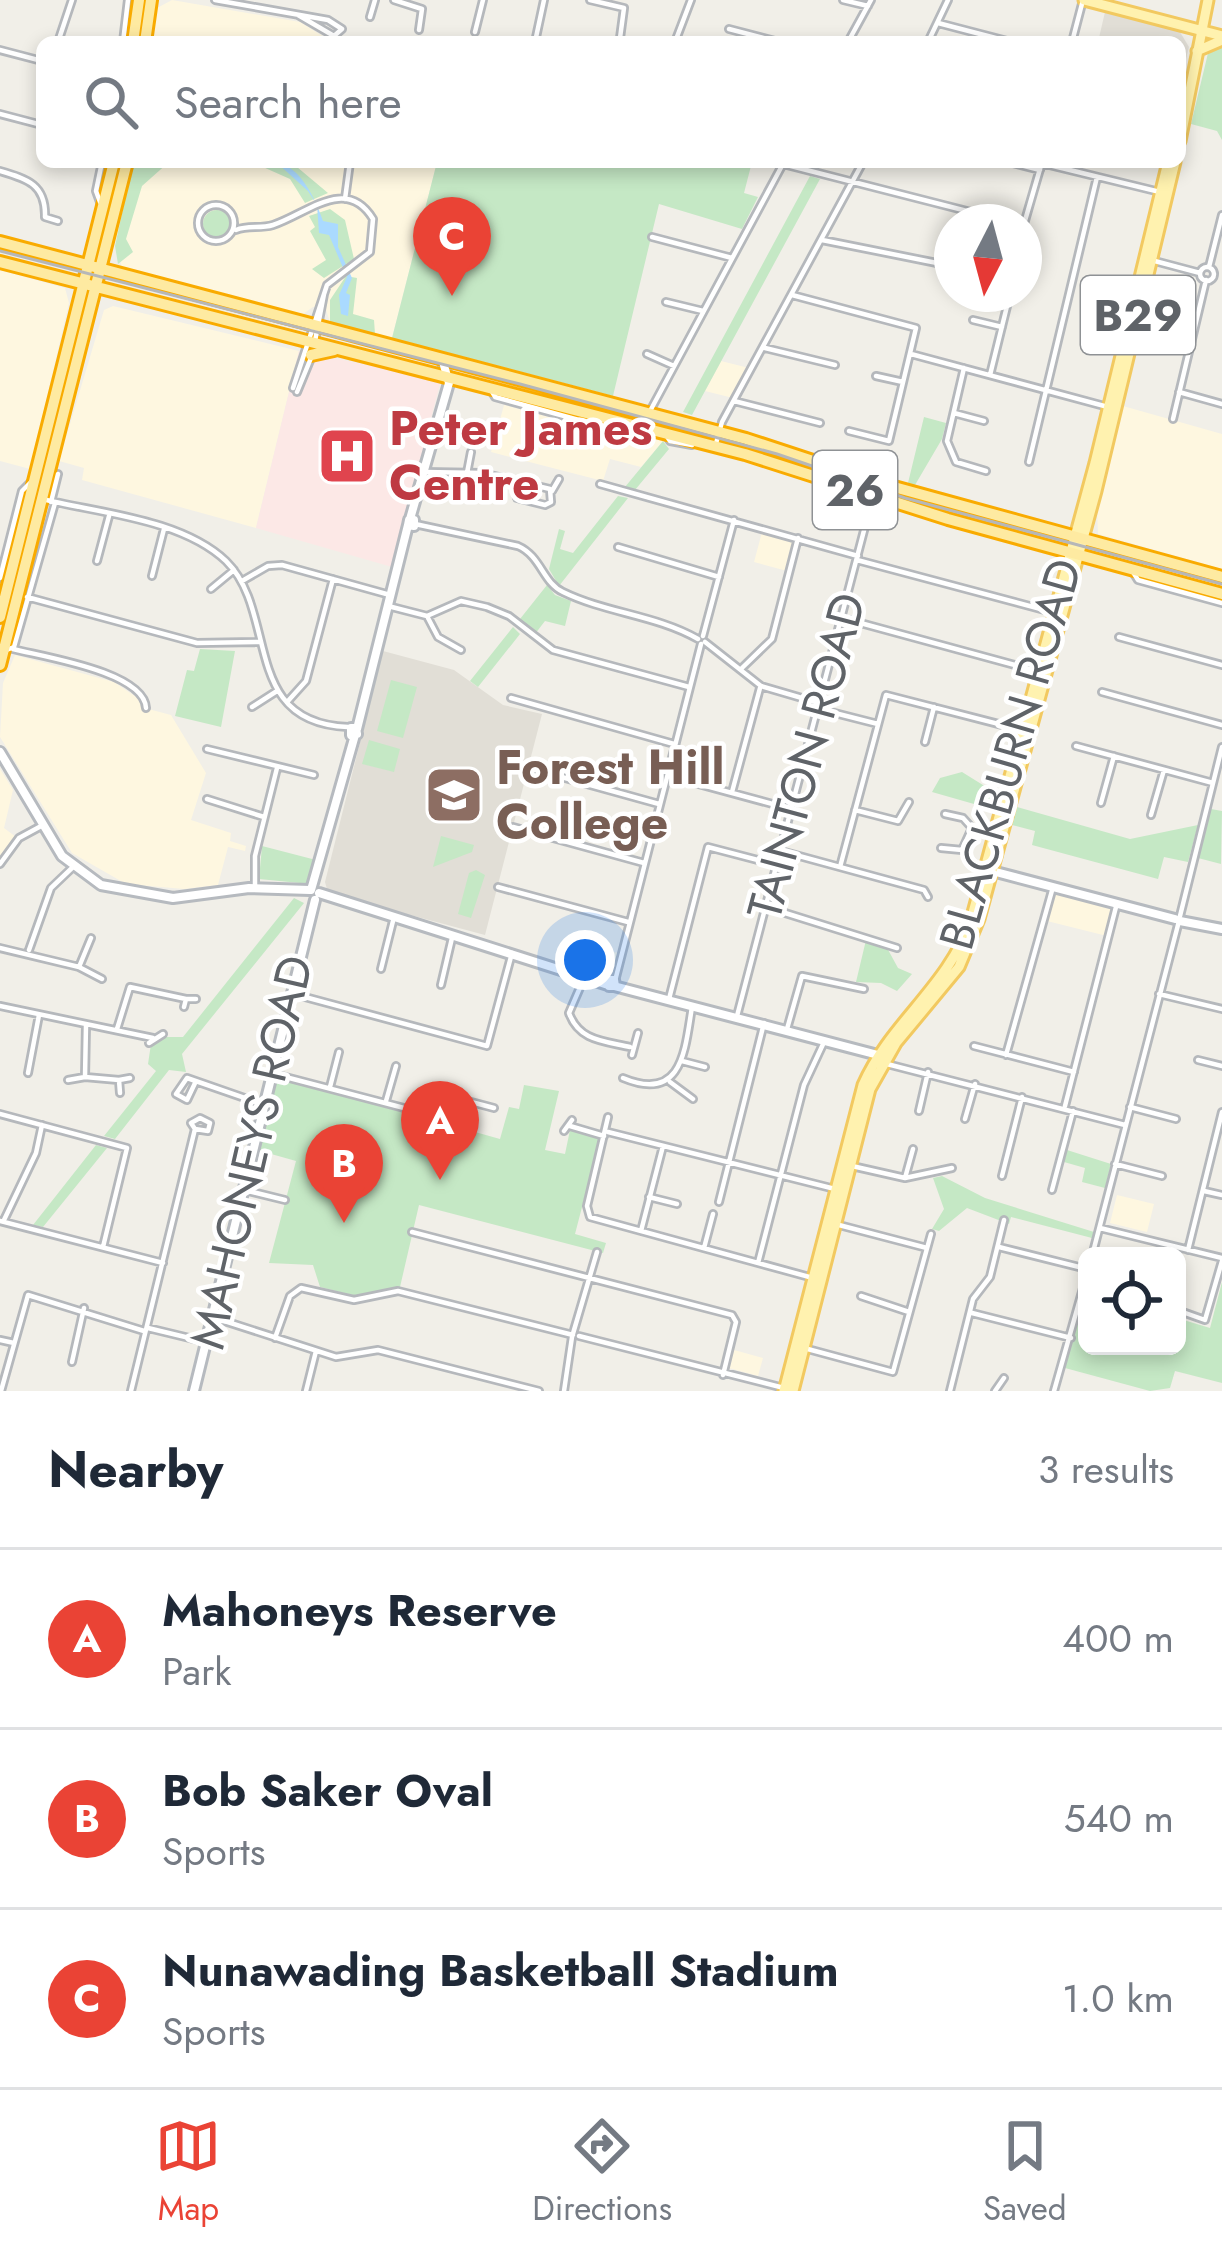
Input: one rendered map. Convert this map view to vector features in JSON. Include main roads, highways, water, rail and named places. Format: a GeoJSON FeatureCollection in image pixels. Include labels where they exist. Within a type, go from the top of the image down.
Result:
{"type":"FeatureCollection","features":[{"type":"Feature","properties":{"kind":"highway"},"geometry":{"type":"LineString","coordinates":[[135,36],[150,1]]}},
{"type":"Feature","properties":{"kind":"highway"},"geometry":{"type":"LineString","coordinates":[[146,36],[150,1]]}},
{"type":"Feature","properties":{"kind":"highway"},"geometry":{"type":"LineString","coordinates":[[113,168],[100,243],[117,273]]}},
{"type":"Feature","properties":{"kind":"highway"},"geometry":{"type":"LineString","coordinates":[[0,617],[78,309],[89,288],[125,168]]}},
{"type":"Feature","properties":{"kind":"highway"},"geometry":{"type":"LineString","coordinates":[[0,242],[117,273]]}},
{"type":"Feature","properties":{"kind":"highway"},"geometry":{"type":"LineString","coordinates":[[56,255],[77,254],[100,243]]}},
{"type":"Feature","properties":{"kind":"highway"},"geometry":{"type":"LineString","coordinates":[[0,262],[118,296]]}},
{"type":"Feature","properties":{"kind":"highway","name":"26"},"geometry":{"type":"LineString","coordinates":[[117,273],[287,320],[320,322],[1222,577]]}},
{"type":"Feature","properties":{"kind":"highway"},"geometry":{"type":"LineString","coordinates":[[68,282],[78,309]]}},
{"type":"Feature","properties":{"kind":"highway"},"geometry":{"type":"LineString","coordinates":[[0,665],[47,506],[91,303],[89,288]]}},
{"type":"Feature","properties":{"kind":"highway"},"geometry":{"type":"LineString","coordinates":[[91,303],[118,296]]}},
{"type":"Feature","properties":{"kind":"highway","name":"26"},"geometry":{"type":"LineString","coordinates":[[118,296],[307,348],[337,349],[697,442],[1222,594]]}},
{"type":"Feature","properties":{"kind":"highway"},"geometry":{"type":"LineString","coordinates":[[608,402],[616,410],[616,421]]}},
{"type":"Feature","properties":{"kind":"highway"},"geometry":{"type":"LineString","coordinates":[[916,493],[947,508],[948,518]]}},
{"type":"Feature","properties":{"kind":"main road"},"geometry":{"type":"LineString","coordinates":[[1084,0],[1220,37]]}},
{"type":"Feature","properties":{"kind":"main road"},"geometry":{"type":"LineString","coordinates":[[1178,24],[1193,20],[1208,4]]}},
{"type":"Feature","properties":{"kind":"main road"},"geometry":{"type":"LineString","coordinates":[[1186,92],[1208,4]]}},
{"type":"Feature","properties":{"kind":"main road"},"geometry":{"type":"LineString","coordinates":[[1208,4],[1220,37]]}},
{"type":"Feature","properties":{"kind":"main road"},"geometry":{"type":"LineString","coordinates":[[1178,24],[1184,36]]}},
{"type":"Feature","properties":{"kind":"main road"},"geometry":{"type":"LineString","coordinates":[[1195,58],[1220,37]]}},
{"type":"Feature","properties":{"kind":"main road"},"geometry":{"type":"LineString","coordinates":[[1186,40],[1195,58],[1186,108]]}},
{"type":"Feature","properties":{"kind":"main road","name":"BLACKBURN ROAD"},"geometry":{"type":"LineString","coordinates":[[786,1391],[813,1278],[879,1060],[965,956],[1068,571],[1084,537],[1083,519],[1170,168]]}},
{"type":"Feature","properties":{"kind":"main road"},"geometry":{"type":"LineString","coordinates":[[438,356],[446,376]]}},
{"type":"Feature","properties":{"kind":"main road","name":"MAHONEYS ROAD"},"geometry":{"type":"LineString","coordinates":[[194,1391],[352,731],[412,523],[446,376]]}},
{"type":"Feature","properties":{"kind":"main road"},"geometry":{"type":"LineString","coordinates":[[1058,530],[1083,519],[1084,537]]}},
{"type":"Feature","properties":{"kind":"main road"},"geometry":{"type":"LineString","coordinates":[[1054,548],[1068,571],[1099,561]]}},
{"type":"Feature","properties":{"kind":"main road","name":"BLACKBURN ROAD"},"geometry":{"type":"LineString","coordinates":[[786,1391],[803,1348],[858,1097],[879,1060],[956,956],[989,870],[994,834],[1026,731],[1052,612],[1068,571]]}},
{"type":"Feature","properties":{"kind":"main road"},"geometry":{"type":"LineString","coordinates":[[1,758],[73,867],[101,885],[146,897],[192,897],[255,888],[298,891],[454,933],[585,976],[857,1048],[879,1060],[917,1018]]}},
{"type":"Feature","properties":{"kind":"main road"},"geometry":{"type":"LineString","coordinates":[[989,870],[1222,929]]}},
{"type":"Feature","properties":{"kind":"water"},"geometry":{"type":"Polygon","coordinates":[[[283,168],[299,176],[316,203],[283,168]]]}},
{"type":"Feature","properties":{"kind":"water"},"geometry":{"type":"Polygon","coordinates":[[[317,206],[323,221],[338,224],[338,247],[352,278],[346,293],[350,295],[348,316],[341,314],[339,295],[347,277],[329,235],[319,233],[317,206]]]}},
{"type":"Feature","properties":{"kind":"tram line"},"geometry":{"type":"LineString","coordinates":[[0,251],[777,454],[905,498],[1222,584]]}},
{"type":"Feature","properties":{"kind":"place","name":"Nunawading Basketball Stadium"},"geometry":{"type":"Point","coordinates":[452,296]}},
{"type":"Feature","properties":{"kind":"place","name":"Peter James Centre"},"geometry":{"type":"Point","coordinates":[347,456]}},
{"type":"Feature","properties":{"kind":"place","name":"Forest Hill College"},"geometry":{"type":"Point","coordinates":[454,795]}},
{"type":"Feature","properties":{"kind":"place","name":"Mahoneys Reserve"},"geometry":{"type":"Point","coordinates":[440,1180]}},
{"type":"Feature","properties":{"kind":"place","name":"Bob Saker Oval"},"geometry":{"type":"Point","coordinates":[344,1223]}}]}
